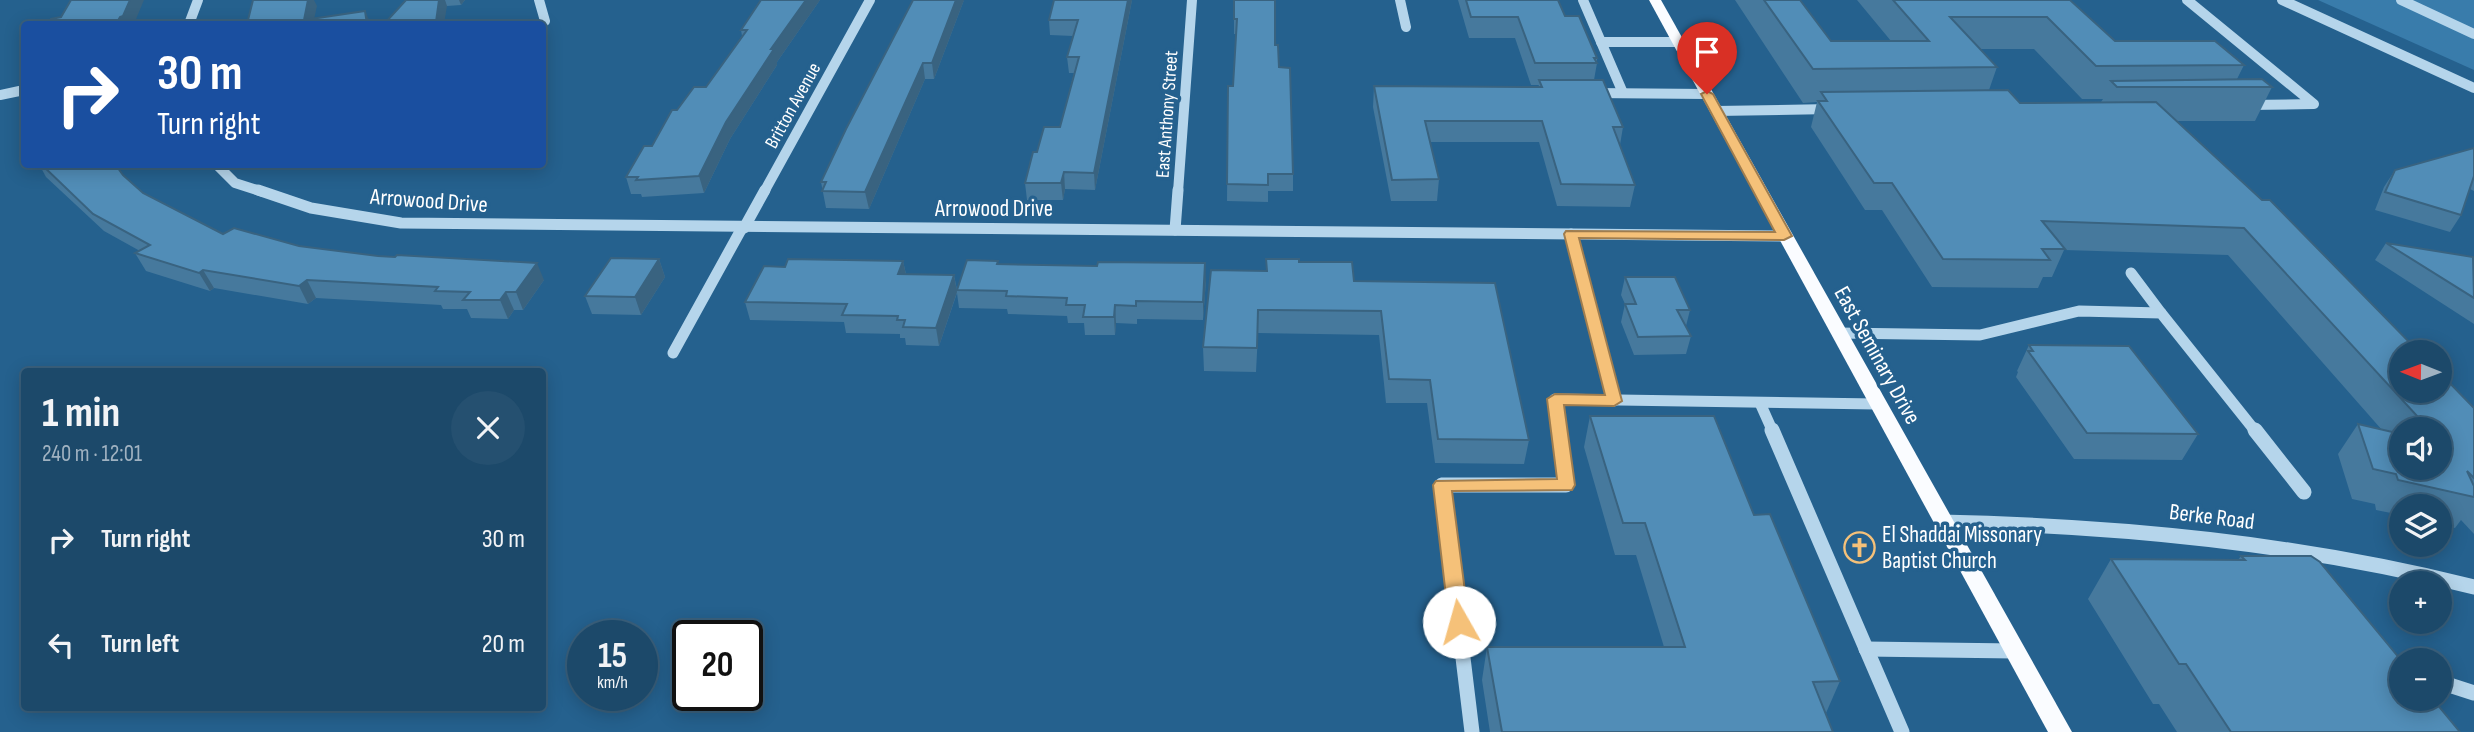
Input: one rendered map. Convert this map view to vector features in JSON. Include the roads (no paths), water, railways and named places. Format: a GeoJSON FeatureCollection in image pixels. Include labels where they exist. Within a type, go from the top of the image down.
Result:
{"type":"FeatureCollection","features":[{"type":"Feature","properties":{"kind":"main road","name":"East Seminary Drive"},"geometry":{"type":"LineString","coordinates":[[1655,0],[1941,522],[2060,732]]}},
{"type":"Feature","properties":{"kind":"street"},"geometry":{"type":"LineString","coordinates":[[190,21],[198,0]]}},
{"type":"Feature","properties":{"kind":"street"},"geometry":{"type":"LineString","coordinates":[[539,0],[545,21]]}},
{"type":"Feature","properties":{"kind":"street","name":"Britton Avenue"},"geometry":{"type":"LineString","coordinates":[[673,353],[870,0]]}},
{"type":"Feature","properties":{"kind":"street","name":"East Anthony Street"},"geometry":{"type":"LineString","coordinates":[[1175,230],[1192,0]]}},
{"type":"Feature","properties":{"kind":"street"},"geometry":{"type":"LineString","coordinates":[[1400,0],[1406,27]]}},
{"type":"Feature","properties":{"kind":"street"},"geometry":{"type":"LineString","coordinates":[[1583,0],[1623,93]]}},
{"type":"Feature","properties":{"kind":"street"},"geometry":{"type":"LineString","coordinates":[[2187,0],[2314,104],[2230,105]]}},
{"type":"Feature","properties":{"kind":"street"},"geometry":{"type":"LineString","coordinates":[[2282,0],[2474,88]]}},
{"type":"Feature","properties":{"kind":"street"},"geometry":{"type":"LineString","coordinates":[[2401,0],[2474,34]]}},
{"type":"Feature","properties":{"kind":"street"},"geometry":{"type":"LineString","coordinates":[[1601,42],[1678,42]]}},
{"type":"Feature","properties":{"kind":"street"},"geometry":{"type":"LineString","coordinates":[[0,95],[21,91]]}},
{"type":"Feature","properties":{"kind":"street"},"geometry":{"type":"LineString","coordinates":[[1583,93],[1707,94]]}},
{"type":"Feature","properties":{"kind":"street"},"geometry":{"type":"LineString","coordinates":[[1716,110],[1842,109]]}},
{"type":"Feature","properties":{"kind":"street","name":"Arrowood Drive"},"geometry":{"type":"LineString","coordinates":[[220,168],[235,183],[311,208],[401,223],[1784,236]]}},
{"type":"Feature","properties":{"kind":"street"},"geometry":{"type":"LineString","coordinates":[[1571,234],[1614,401]]}},
{"type":"Feature","properties":{"kind":"street"},"geometry":{"type":"LineString","coordinates":[[2131,273],[2304,492]]}},
{"type":"Feature","properties":{"kind":"street"},"geometry":{"type":"LineString","coordinates":[[1838,334],[1980,335],[2079,311],[2161,313]]}},
{"type":"Feature","properties":{"kind":"street"},"geometry":{"type":"LineString","coordinates":[[1472,732],[1442,485],[1566,485],[1555,399],[1876,404]]}},
{"type":"Feature","properties":{"kind":"street"},"geometry":{"type":"LineString","coordinates":[[1760,403],[1902,732]]}},
{"type":"Feature","properties":{"kind":"street","name":"Berke Road"},"geometry":{"type":"LineString","coordinates":[[1941,522],[2077,526],[2245,541],[2333,555],[2474,587]]}},
{"type":"Feature","properties":{"kind":"street"},"geometry":{"type":"LineString","coordinates":[[1866,649],[2014,651]]}},
{"type":"Feature","properties":{"kind":"street"},"geometry":{"type":"LineString","coordinates":[[2452,686],[2474,692]]}},
{"type":"Feature","properties":{"kind":"place","name":"El Shaddai Missonary Baptist Church"},"geometry":{"type":"Point","coordinates":[1859,547]}}]}
